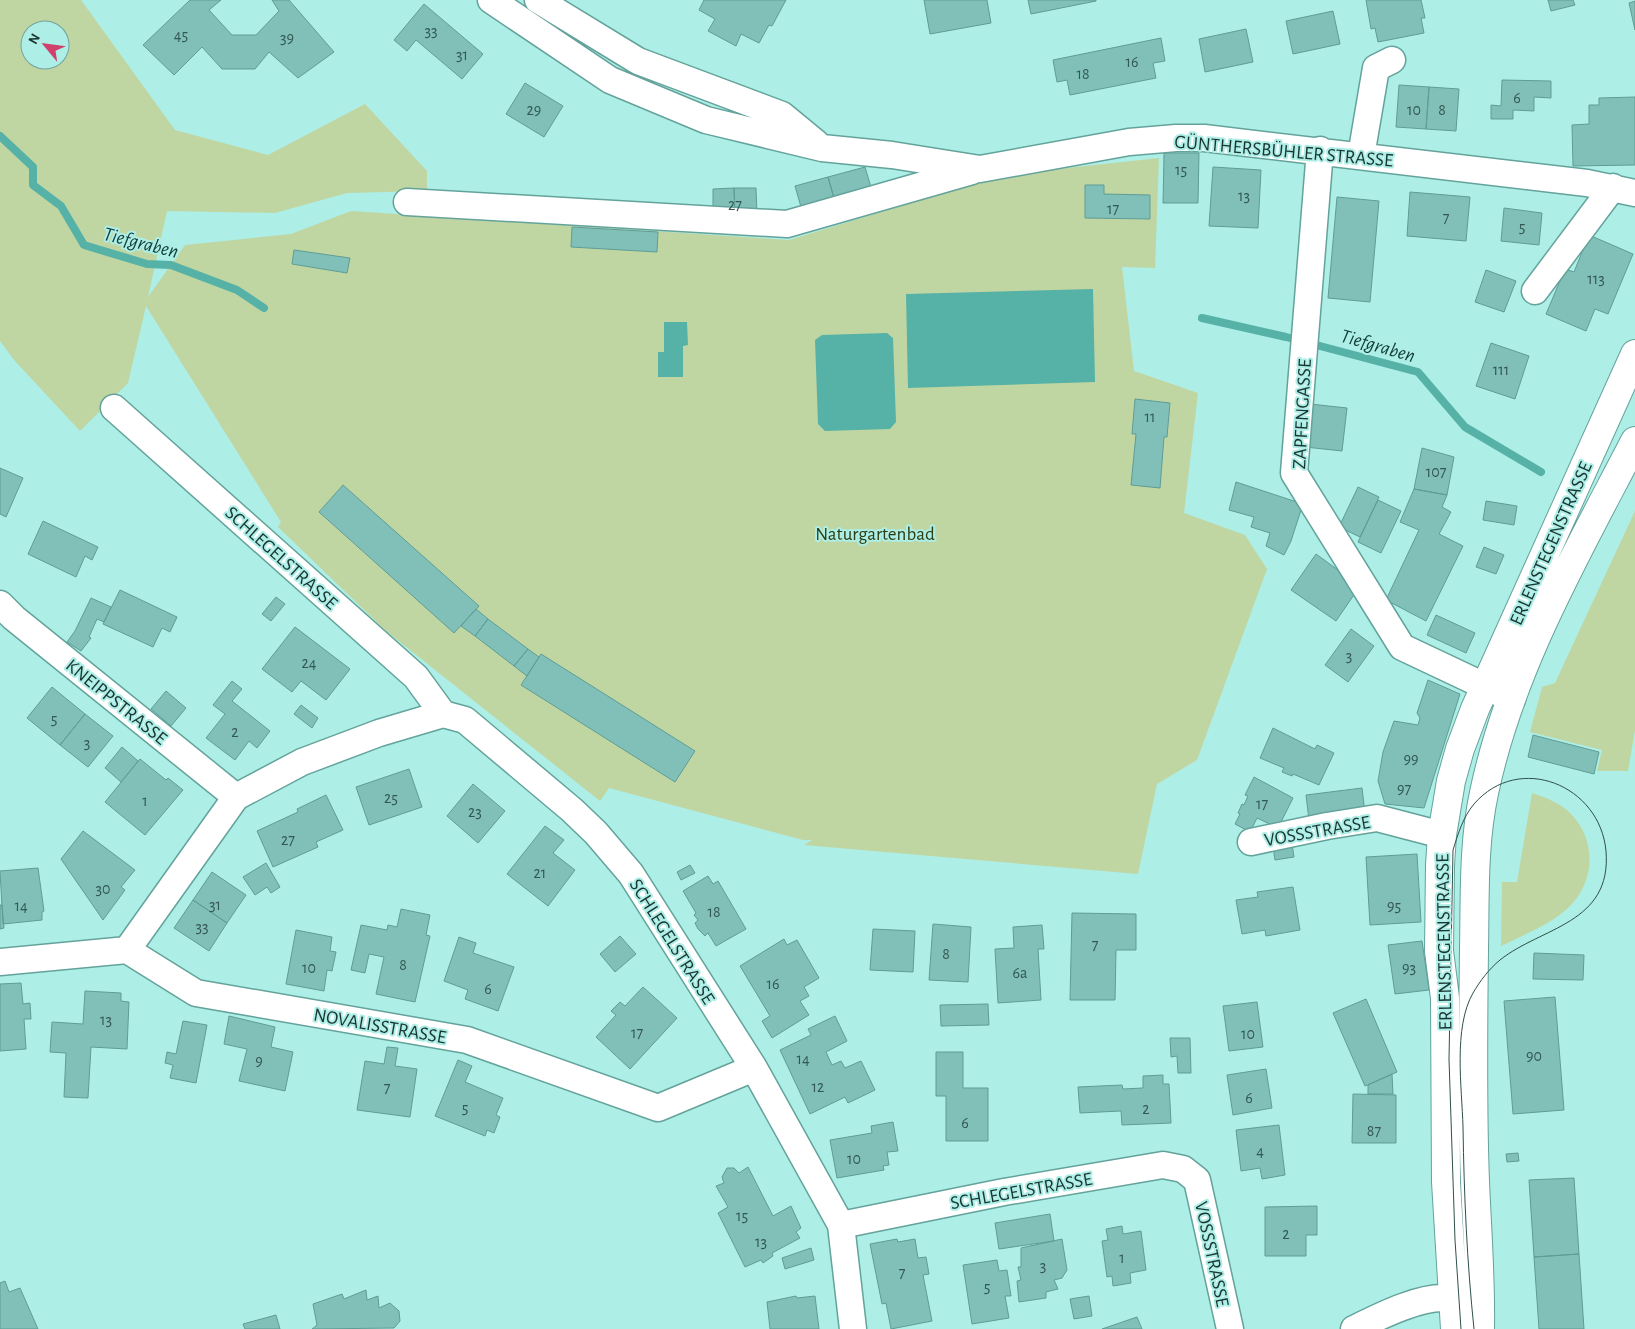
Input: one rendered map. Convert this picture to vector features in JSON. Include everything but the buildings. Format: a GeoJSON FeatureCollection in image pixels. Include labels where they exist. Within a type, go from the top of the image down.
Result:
{"type":"FeatureCollection","features":[{"type":"Feature","properties":{"kind":"main road","name":"ERLENSTEGENSTRASSE"},"geometry":{"type":"LineString","coordinates":[[1455,1329],[1445,1151],[1445,998],[1439,951],[1442,835],[1458,756],[1484,687],[1635,354]]}},
{"type":"Feature","properties":{"kind":"main road","name":"ERLENSTEGENSTRASSE"},"geometry":{"type":"LineString","coordinates":[[1478,1325],[1481,1283],[1474,1151],[1473,993],[1476,848],[1486,783],[1512,699],[1539,633],[1635,441]]}},
{"type":"Feature","properties":{"kind":"main road"},"geometry":{"type":"LineString","coordinates":[[1549,544],[1575,558]]}},
{"type":"Feature","properties":{"kind":"main road"},"geometry":{"type":"LineString","coordinates":[[1445,1151],[1474,1151]]}},
{"type":"Feature","properties":{"kind":"street","name":"GÜNTHERSBÜHLER STRASSE"},"geometry":{"type":"LineString","coordinates":[[491,0],[610,80],[706,120],[822,148],[892,155],[980,169],[1129,142],[1204,138],[1320,150],[1624,190]]}},
{"type":"Feature","properties":{"kind":"street"},"geometry":{"type":"LineString","coordinates":[[538,0],[638,61],[782,115],[822,148]]}},
{"type":"Feature","properties":{"kind":"street"},"geometry":{"type":"LineString","coordinates":[[1361,156],[1376,68],[1392,60]]}},
{"type":"Feature","properties":{"kind":"street","name":"ZAPFENGASSE"},"geometry":{"type":"LineString","coordinates":[[1320,150],[1294,473],[1402,647],[1512,699]]}},
{"type":"Feature","properties":{"kind":"street"},"geometry":{"type":"LineString","coordinates":[[407,202],[787,224],[980,169]]}},
{"type":"Feature","properties":{"kind":"street"},"geometry":{"type":"LineString","coordinates":[[1535,291],[1624,190]]}},
{"type":"Feature","properties":{"kind":"street","name":"SCHLEGELSTRASSE"},"geometry":{"type":"LineString","coordinates":[[114,408],[416,677],[443,714],[465,720],[596,834],[631,874],[754,1068],[841,1225],[853,1329]]}},
{"type":"Feature","properties":{"kind":"street","name":"KNEIPPSTRASSE"},"geometry":{"type":"LineString","coordinates":[[5,614],[236,797]]}},
{"type":"Feature","properties":{"kind":"street"},"geometry":{"type":"LineString","coordinates":[[0,962],[127,950],[236,797],[302,762],[379,733],[443,714]]}},
{"type":"Feature","properties":{"kind":"street","name":"VOSSSTRASSE"},"geometry":{"type":"LineString","coordinates":[[1251,842],[1377,818],[1442,835]]}},
{"type":"Feature","properties":{"kind":"street","name":"NOVALISSTRASSE"},"geometry":{"type":"LineString","coordinates":[[127,950],[196,993],[467,1040],[658,1108],[754,1068]]}},
{"type":"Feature","properties":{"kind":"street","name":"SCHLEGELSTRASSE"},"geometry":{"type":"LineString","coordinates":[[841,1225],[1004,1192],[1163,1165],[1183,1169],[1197,1180]]}},
{"type":"Feature","properties":{"kind":"street","name":"VOSSSTRASSE"},"geometry":{"type":"LineString","coordinates":[[1197,1180],[1230,1329]]}},
{"type":"Feature","properties":{"kind":"street"},"geometry":{"type":"LineString","coordinates":[[1354,1329],[1407,1306],[1430,1300],[1452,1298]]}},
{"type":"Feature","properties":{"kind":"street","name":"ERLENSTEGENSTRASSE"},"geometry":{"type":"LineString","coordinates":[[1452,1298],[1478,1325]]}},
{"type":"Feature","properties":{"kind":"green space","name":"Naturgartenbad"},"geometry":{"type":"Polygon","coordinates":[[[0,0],[81,0],[175,130],[268,155],[365,104],[427,171],[427,191],[347,193],[275,213],[167,211],[148,297],[185,245],[291,234],[351,211],[789,240],[1003,175],[1159,158],[1155,268],[1122,267],[1134,371],[1198,393],[1184,513],[1245,535],[1267,569],[1197,760],[1157,784],[1138,874],[804,845],[812,840],[803,840],[609,788],[600,801],[386,631],[278,527],[281,522],[146,306],[128,383],[80,431],[14,360],[0,341],[0,0]]]}},
{"type":"Feature","properties":{"kind":"green space"},"geometry":{"type":"Polygon","coordinates":[[[1635,511],[1635,730],[1628,771],[1597,771],[1602,750],[1530,732],[1542,687],[1555,683],[1635,511]]]}},
{"type":"Feature","properties":{"kind":"green space"},"geometry":{"type":"Polygon","coordinates":[[[1532,793],[1563,807],[1580,826],[1586,837],[1589,850],[1588,875],[1584,887],[1577,898],[1561,914],[1553,920],[1501,946],[1502,882],[1517,882],[1532,793]]]}},
{"type":"Feature","properties":{"kind":"shaded area"},"geometry":{"type":"Polygon","coordinates":[[[1093,289],[1095,382],[908,388],[906,294],[1093,289]]]}},
{"type":"Feature","properties":{"kind":"shaded area"},"geometry":{"type":"Polygon","coordinates":[[[664,322],[687,322],[688,345],[683,346],[683,377],[658,377],[658,352],[664,352],[664,322]]]}},
{"type":"Feature","properties":{"kind":"shaded area"},"geometry":{"type":"Polygon","coordinates":[[[887,333],[893,338],[896,422],[890,429],[825,431],[818,424],[815,340],[822,335],[887,333]]]}},
{"type":"Feature","properties":{"kind":"waterway","name":"Tiefgraben"},"geometry":{"type":"LineString","coordinates":[[0,136],[33,167],[33,185],[61,206],[84,245],[147,264],[171,265],[237,290],[264,308]]}},
{"type":"Feature","properties":{"kind":"waterway","name":"Tiefgraben"},"geometry":{"type":"LineString","coordinates":[[1202,318],[1286,337],[1418,372],[1465,427],[1541,472]]}},
{"type":"Feature","properties":{"kind":"tram line"},"geometry":{"type":"LineString","coordinates":[[1461,1329],[1455,1240],[1449,1059],[1453,850],[1470,809],[1492,788],[1513,780],[1534,779],[1555,783],[1573,793],[1589,808],[1600,828],[1606,851],[1605,875],[1598,894],[1586,909],[1571,921],[1517,949],[1500,960],[1488,971],[1473,993],[1467,1007],[1461,1040],[1460,1077],[1466,1228],[1474,1329]]}}]}
